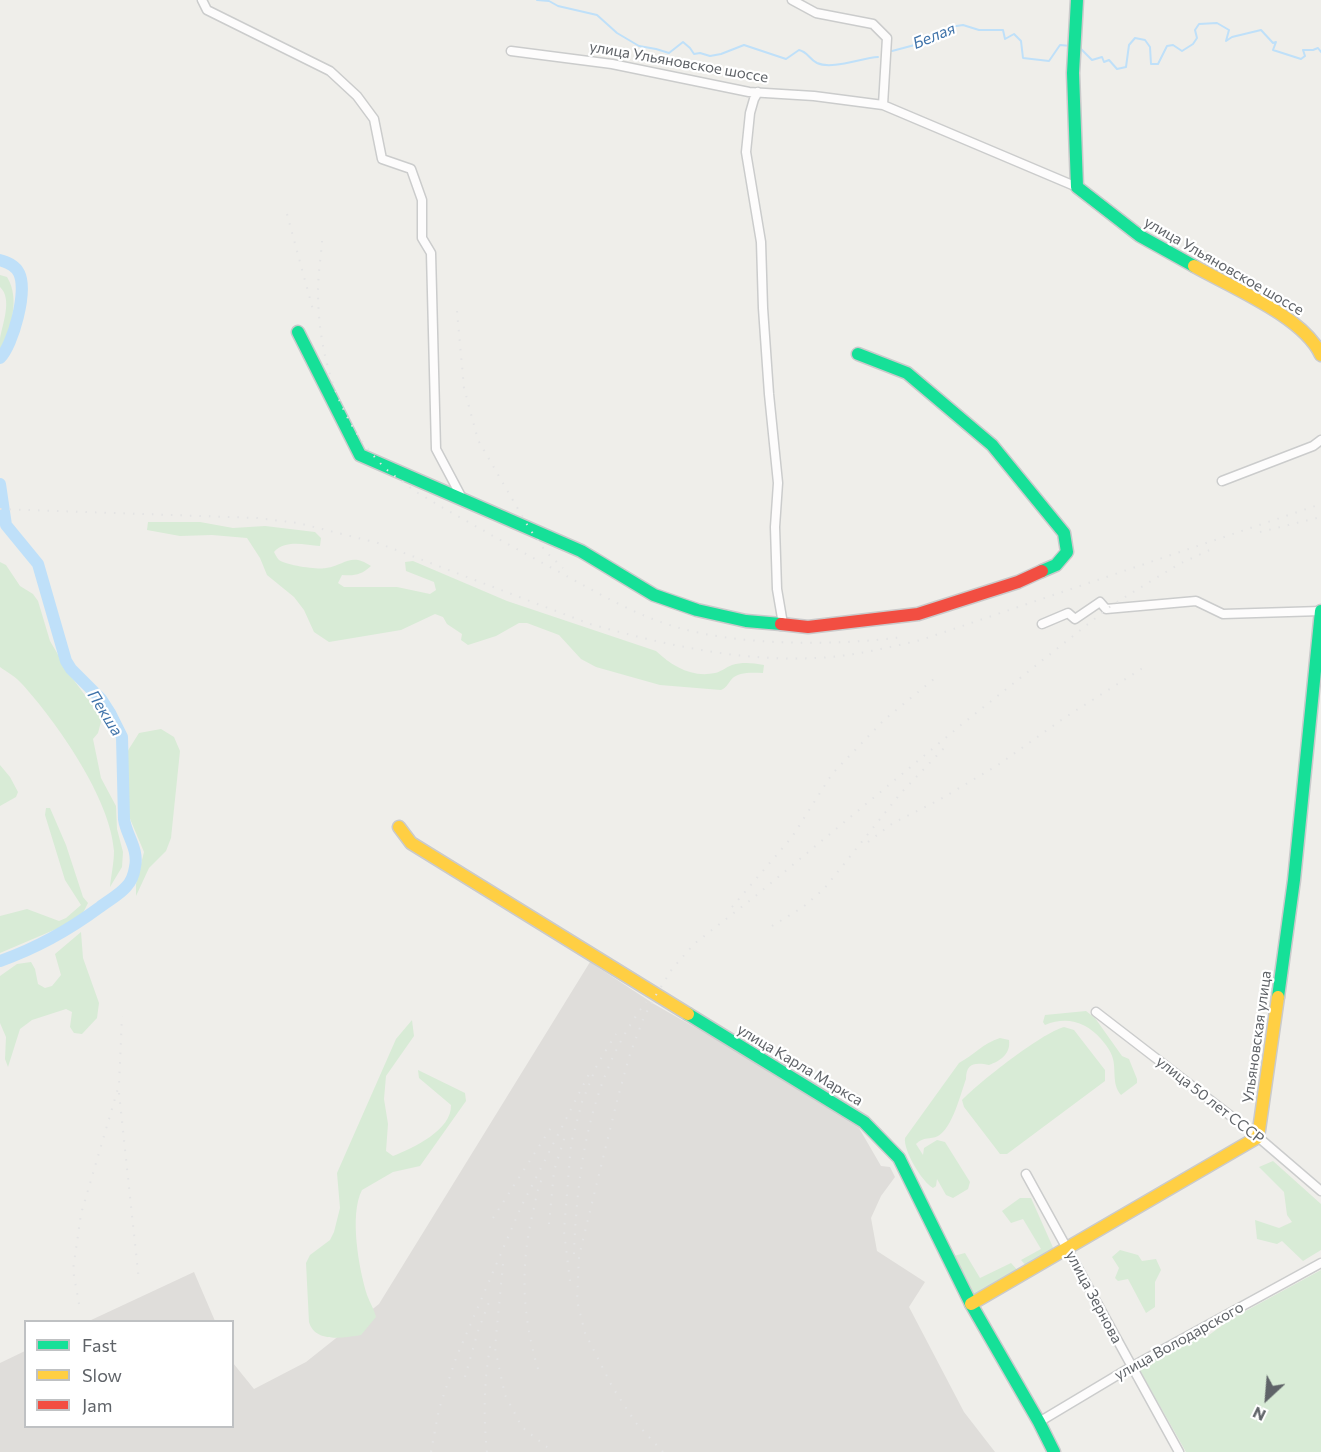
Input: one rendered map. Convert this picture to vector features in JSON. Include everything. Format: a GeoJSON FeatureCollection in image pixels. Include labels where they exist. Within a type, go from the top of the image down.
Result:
{"type":"FeatureCollection","features":[{"type":"Feature","properties":{"kind":"street"},"geometry":{"type":"LineString","coordinates":[[202,0],[207,10],[330,71],[357,96],[374,119],[381,159],[411,169],[422,200],[422,238],[430,253],[436,449],[462,498]]}},
{"type":"Feature","properties":{"kind":"street"},"geometry":{"type":"LineString","coordinates":[[792,0],[816,13],[873,24],[887,38],[883,105]]}},
{"type":"Feature","properties":{"kind":"street"},"geometry":{"type":"LineString","coordinates":[[1077,0],[1073,73],[1077,187]]}},
{"type":"Feature","properties":{"kind":"street","name":"улица Ульяновское шоссе"},"geometry":{"type":"LineString","coordinates":[[511,51],[612,64],[758,92],[814,96],[883,105],[1077,187],[1140,236],[1293,321],[1320,346]]}},
{"type":"Feature","properties":{"kind":"street"},"geometry":{"type":"LineString","coordinates":[[758,92],[750,113],[746,152],[761,242],[769,394],[778,483],[775,528],[777,590],[783,624]]}},
{"type":"Feature","properties":{"kind":"street"},"geometry":{"type":"LineString","coordinates":[[298,332],[360,455],[581,551],[629,582],[676,604],[747,621],[808,627],[918,614],[1018,582],[1056,565],[1067,552],[1064,534],[992,445],[907,373],[858,354]]}},
{"type":"Feature","properties":{"kind":"street"},"geometry":{"type":"LineString","coordinates":[[1222,481],[1313,446],[1321,440]]}},
{"type":"Feature","properties":{"kind":"street"},"geometry":{"type":"LineString","coordinates":[[1042,624],[1068,613],[1075,619],[1100,602],[1106,609],[1196,601],[1223,614],[1321,611]]}},
{"type":"Feature","properties":{"kind":"street","name":"Ульяновская улица"},"geometry":{"type":"LineString","coordinates":[[1258,1137],[1294,880],[1321,611]]}},
{"type":"Feature","properties":{"kind":"street","name":"улица Карла Маркса"},"geometry":{"type":"LineString","coordinates":[[399,827],[411,843],[864,1122],[899,1158],[971,1304],[1054,1452]]}},
{"type":"Feature","properties":{"kind":"street","name":"улица 50 лет СССР"},"geometry":{"type":"LineString","coordinates":[[1096,1012],[1258,1137],[1321,1191]]}},
{"type":"Feature","properties":{"kind":"street"},"geometry":{"type":"LineString","coordinates":[[971,1304],[1258,1137]]}},
{"type":"Feature","properties":{"kind":"street","name":"улица Зернова"},"geometry":{"type":"LineString","coordinates":[[1026,1174],[1179,1452]]}},
{"type":"Feature","properties":{"kind":"street","name":"улица Володарского"},"geometry":{"type":"LineString","coordinates":[[1039,1422],[1131,1367],[1321,1263]]}},
{"type":"Feature","properties":{"kind":"shaded area"},"geometry":{"type":"Polygon","coordinates":[[[590,962],[654,1004],[724,1044],[859,1128],[881,1166],[890,1167],[895,1177],[881,1196],[871,1218],[877,1251],[925,1282],[909,1307],[964,1412],[995,1452],[0,1452],[0,1363],[24,1351],[24,1428],[234,1428],[234,1364],[254,1389],[306,1362],[379,1304],[590,962]]]}},
{"type":"Feature","properties":{"kind":"shaded area"},"geometry":{"type":"Polygon","coordinates":[[[194,1272],[215,1320],[91,1320],[194,1272]]]}},
{"type":"Feature","properties":{"kind":"green space"},"geometry":{"type":"Polygon","coordinates":[[[0,275],[7,277],[14,305],[10,326],[0,354],[6,298],[0,287],[0,275]]]}},
{"type":"Feature","properties":{"kind":"green space"},"geometry":{"type":"Polygon","coordinates":[[[148,522],[200,522],[233,528],[265,526],[315,532],[321,538],[320,546],[289,544],[274,552],[282,562],[309,568],[333,566],[353,560],[371,566],[358,574],[342,575],[338,583],[344,587],[397,587],[430,594],[436,590],[434,582],[406,571],[405,562],[413,561],[507,601],[656,651],[683,670],[707,674],[719,672],[732,665],[748,663],[764,665],[763,673],[738,675],[721,690],[660,685],[596,667],[581,659],[559,635],[527,623],[519,623],[496,636],[468,645],[461,640],[462,634],[447,624],[443,617],[435,614],[401,630],[329,642],[314,632],[304,610],[294,597],[267,575],[260,558],[247,538],[212,535],[180,536],[147,530],[148,522]]]}},
{"type":"Feature","properties":{"kind":"green space"},"geometry":{"type":"Polygon","coordinates":[[[0,562],[6,565],[20,586],[33,594],[38,601],[50,641],[70,675],[102,718],[98,733],[93,739],[101,778],[116,806],[117,829],[123,852],[122,867],[110,887],[114,860],[111,830],[93,785],[65,739],[36,700],[20,681],[0,667],[0,562]]]}},
{"type":"Feature","properties":{"kind":"green space"},"geometry":{"type":"Polygon","coordinates":[[[161,729],[174,737],[180,751],[171,838],[166,851],[149,868],[136,896],[136,884],[144,852],[128,814],[127,752],[139,733],[161,729]]]}},
{"type":"Feature","properties":{"kind":"green space"},"geometry":{"type":"Polygon","coordinates":[[[0,765],[18,792],[16,797],[0,806],[0,765]]]}},
{"type":"Feature","properties":{"kind":"green space"},"geometry":{"type":"Polygon","coordinates":[[[46,808],[50,808],[66,845],[83,897],[88,903],[83,913],[75,921],[0,953],[0,916],[27,909],[59,921],[81,905],[65,880],[45,815],[46,808]]]}},
{"type":"Feature","properties":{"kind":"green space"},"geometry":{"type":"Polygon","coordinates":[[[81,932],[83,958],[99,1003],[97,1018],[82,1034],[74,1033],[70,1027],[72,1012],[66,1009],[32,1020],[20,1029],[8,1067],[5,1059],[6,1037],[0,1023],[0,976],[17,964],[31,962],[38,984],[45,988],[52,986],[61,975],[55,954],[81,932]]]}},
{"type":"Feature","properties":{"kind":"green space"},"geometry":{"type":"Polygon","coordinates":[[[1086,1011],[1095,1018],[1122,1056],[1129,1059],[1137,1083],[1121,1095],[1116,1087],[1111,1053],[1095,1033],[1076,1022],[1061,1021],[1045,1025],[1043,1022],[1045,1015],[1086,1011]]]}},
{"type":"Feature","properties":{"kind":"green space"},"geometry":{"type":"Polygon","coordinates":[[[412,1020],[414,1036],[386,1076],[384,1099],[388,1124],[386,1151],[393,1156],[420,1143],[438,1130],[450,1114],[451,1105],[419,1078],[418,1070],[465,1093],[466,1101],[420,1166],[393,1172],[362,1190],[356,1213],[358,1257],[367,1295],[376,1317],[361,1335],[330,1338],[317,1333],[309,1322],[306,1263],[310,1255],[330,1240],[334,1232],[340,1208],[337,1173],[396,1039],[412,1020]]]}},
{"type":"Feature","properties":{"kind":"green space"},"geometry":{"type":"Polygon","coordinates":[[[1064,1027],[1074,1030],[1105,1070],[1105,1081],[1007,1154],[1000,1154],[964,1107],[962,1100],[996,1070],[1026,1048],[1064,1027]]]}},
{"type":"Feature","properties":{"kind":"green space"},"geometry":{"type":"Polygon","coordinates":[[[1000,1038],[1009,1040],[1006,1053],[1001,1059],[989,1065],[976,1064],[970,1067],[948,1126],[938,1136],[916,1144],[923,1155],[924,1148],[937,1140],[945,1142],[970,1182],[968,1189],[953,1198],[946,1195],[937,1179],[936,1186],[933,1188],[924,1179],[910,1158],[905,1138],[959,1063],[1000,1038]]]}},
{"type":"Feature","properties":{"kind":"green space"},"geometry":{"type":"Polygon","coordinates":[[[1273,1161],[1321,1204],[1321,1250],[1303,1261],[1282,1241],[1277,1244],[1257,1239],[1255,1220],[1279,1228],[1292,1222],[1287,1215],[1284,1192],[1259,1167],[1273,1161]]]}},
{"type":"Feature","properties":{"kind":"green space"},"geometry":{"type":"Polygon","coordinates":[[[1020,1198],[1031,1198],[1055,1252],[1029,1269],[1021,1260],[1041,1249],[1023,1219],[1011,1223],[1002,1211],[1020,1198]]]}},
{"type":"Feature","properties":{"kind":"green space"},"geometry":{"type":"Polygon","coordinates":[[[1120,1250],[1138,1255],[1142,1261],[1156,1259],[1161,1270],[1155,1282],[1155,1307],[1146,1313],[1128,1279],[1118,1281],[1115,1278],[1119,1268],[1112,1257],[1120,1250]]]}},
{"type":"Feature","properties":{"kind":"green space"},"geometry":{"type":"Polygon","coordinates":[[[965,1253],[980,1278],[1011,1263],[1020,1273],[978,1297],[972,1292],[950,1257],[965,1253]]]}},
{"type":"Feature","properties":{"kind":"green space"},"geometry":{"type":"Polygon","coordinates":[[[1321,1270],[1321,1452],[1186,1452],[1139,1369],[1184,1344],[1209,1335],[1231,1319],[1321,1270]]]}},
{"type":"Feature","properties":{"kind":"waterway","name":"Белая"},"geometry":{"type":"LineString","coordinates":[[537,0],[549,1],[558,6],[597,15],[617,33],[639,46],[669,53],[683,42],[694,54],[710,56],[744,45],[786,59],[799,50],[823,65],[878,57]]}},
{"type":"Feature","properties":{"kind":"waterway","name":"Белая"},"geometry":{"type":"LineString","coordinates":[[1079,47],[1092,60],[1102,57],[1104,62],[1109,60],[1117,69],[1126,67],[1129,45],[1135,38],[1145,40],[1150,47],[1151,64],[1158,64],[1167,46],[1173,45],[1182,51],[1193,44],[1197,38],[1195,30],[1199,24],[1217,23],[1229,30],[1226,41],[1232,37],[1261,30],[1273,43],[1276,42],[1273,50],[1301,59],[1305,56],[1303,50],[1318,48],[1321,52]]}},
{"type":"Feature","properties":{"kind":"waterway","name":"Белая"},"geometry":{"type":"LineString","coordinates":[[892,51],[926,42],[940,36],[950,27],[963,25],[979,30],[1003,30],[1005,39],[1014,34],[1021,41],[1023,58],[1049,61],[1060,45],[1071,46]]}},
{"type":"Feature","properties":{"kind":"waterway","name":"Пекша"},"geometry":{"type":"LineString","coordinates":[[0,260],[17,270],[22,292],[14,330],[0,358]]}},
{"type":"Feature","properties":{"kind":"waterway","name":"Пекша"},"geometry":{"type":"LineString","coordinates":[[0,484],[6,525],[38,564],[66,661],[101,699],[122,737],[124,819],[136,860],[131,880],[117,895],[52,938],[0,961]]}},
{"type":"Feature","properties":{"kind":"railway"},"geometry":{"type":"LineString","coordinates":[[287,214],[313,310]]}},
{"type":"Feature","properties":{"kind":"railway"},"geometry":{"type":"LineString","coordinates":[[322,241],[318,285],[319,315],[327,363],[334,386],[343,409],[369,450],[385,468],[418,493],[603,596],[631,610],[676,627],[729,638],[758,641],[818,643],[902,637]]}},
{"type":"Feature","properties":{"kind":"railway"},"geometry":{"type":"LineString","coordinates":[[457,311],[464,388],[478,440],[529,528],[546,552],[563,568]]}},
{"type":"Feature","properties":{"kind":"railway"},"geometry":{"type":"LineString","coordinates":[[0,509],[257,518],[298,523],[378,543],[590,624],[709,651],[770,658],[800,658],[854,654],[921,640],[1321,504]]}},
{"type":"Feature","properties":{"kind":"railway"},"geometry":{"type":"LineString","coordinates":[[1260,532],[1321,517]]}},
{"type":"Feature","properties":{"kind":"railway"},"geometry":{"type":"LineString","coordinates":[[663,1452],[636,1423],[613,1388],[585,1333],[577,1301],[579,1256],[618,1097],[630,1054],[644,1017],[656,995],[672,969],[694,944],[753,898],[961,725],[1112,605],[1179,564],[1212,549]]}},
{"type":"Feature","properties":{"kind":"railway"},"geometry":{"type":"LineString","coordinates":[[868,842],[893,823],[939,800],[998,765],[1064,718],[1146,666]]}},
{"type":"Feature","properties":{"kind":"railway"},"geometry":{"type":"LineString","coordinates":[[732,907],[792,837],[832,774],[884,720],[934,679]]}},
{"type":"Feature","properties":{"kind":"railway"},"geometry":{"type":"LineString","coordinates":[[772,926],[803,907],[824,889],[900,794],[944,748]]}},
{"type":"Feature","properties":{"kind":"railway"},"geometry":{"type":"LineString","coordinates":[[574,1254],[579,1187],[590,1122],[612,1059],[627,1030],[646,1002]]}},
{"type":"Feature","properties":{"kind":"railway"},"geometry":{"type":"LineString","coordinates":[[79,1304],[73,1270],[81,1214],[119,1085],[122,1016]]}},
{"type":"Feature","properties":{"kind":"railway"},"geometry":{"type":"LineString","coordinates":[[570,1281],[564,1231],[571,1144],[582,1102],[597,1065],[616,1034]]}},
{"type":"Feature","properties":{"kind":"railway"},"geometry":{"type":"LineString","coordinates":[[431,1452],[439,1409],[456,1358],[521,1207],[591,1070]]}},
{"type":"Feature","properties":{"kind":"railway"},"geometry":{"type":"LineString","coordinates":[[119,1093],[139,1281]]}},
{"type":"Feature","properties":{"kind":"railway"},"geometry":{"type":"LineString","coordinates":[[493,1218],[554,1123]]}},
{"type":"Feature","properties":{"kind":"railway"},"geometry":{"type":"LineString","coordinates":[[549,1224],[554,1171],[566,1133]]}},
{"type":"Feature","properties":{"kind":"railway"},"geometry":{"type":"LineString","coordinates":[[538,1369],[526,1310],[525,1272],[529,1232],[543,1177]]}},
{"type":"Feature","properties":{"kind":"railway"},"geometry":{"type":"LineString","coordinates":[[503,1264],[495,1348],[505,1395],[522,1427],[553,1452]]}},
{"type":"Feature","properties":{"kind":"railway"},"geometry":{"type":"LineString","coordinates":[[465,1377],[478,1331],[491,1297]]}},
{"type":"Feature","properties":{"kind":"railway"},"geometry":{"type":"LineString","coordinates":[[487,1452],[485,1397],[491,1342]]}},
{"type":"Feature","properties":{"kind":"traffic: fast"},"geometry":{"type":"LineString","coordinates":[[1077,0],[1073,73],[1077,187],[1140,236],[1194,266]]}},
{"type":"Feature","properties":{"kind":"traffic: fast"},"geometry":{"type":"LineString","coordinates":[[298,332],[360,455],[581,551],[654,595],[697,610],[746,621],[781,624]]}},
{"type":"Feature","properties":{"kind":"traffic: fast"},"geometry":{"type":"LineString","coordinates":[[858,354],[907,373],[992,445],[1064,533],[1067,552],[1056,565],[1042,571]]}},
{"type":"Feature","properties":{"kind":"traffic: fast"},"geometry":{"type":"LineString","coordinates":[[1278,997],[1294,880],[1321,611]]}},
{"type":"Feature","properties":{"kind":"traffic: fast"},"geometry":{"type":"LineString","coordinates":[[688,1014],[864,1122],[899,1158],[971,1304],[1054,1452]]}},
{"type":"Feature","properties":{"kind":"traffic: slow"},"geometry":{"type":"LineString","coordinates":[[1194,266],[1246,293],[1283,316],[1312,341],[1321,355]]}},
{"type":"Feature","properties":{"kind":"traffic: slow"},"geometry":{"type":"LineString","coordinates":[[399,827],[411,843],[688,1014]]}},
{"type":"Feature","properties":{"kind":"traffic: slow"},"geometry":{"type":"LineString","coordinates":[[971,1304],[1258,1137],[1278,997]]}},
{"type":"Feature","properties":{"kind":"traffic: jam"},"geometry":{"type":"LineString","coordinates":[[781,624],[808,627],[918,614],[1018,582],[1042,571]]}}]}
